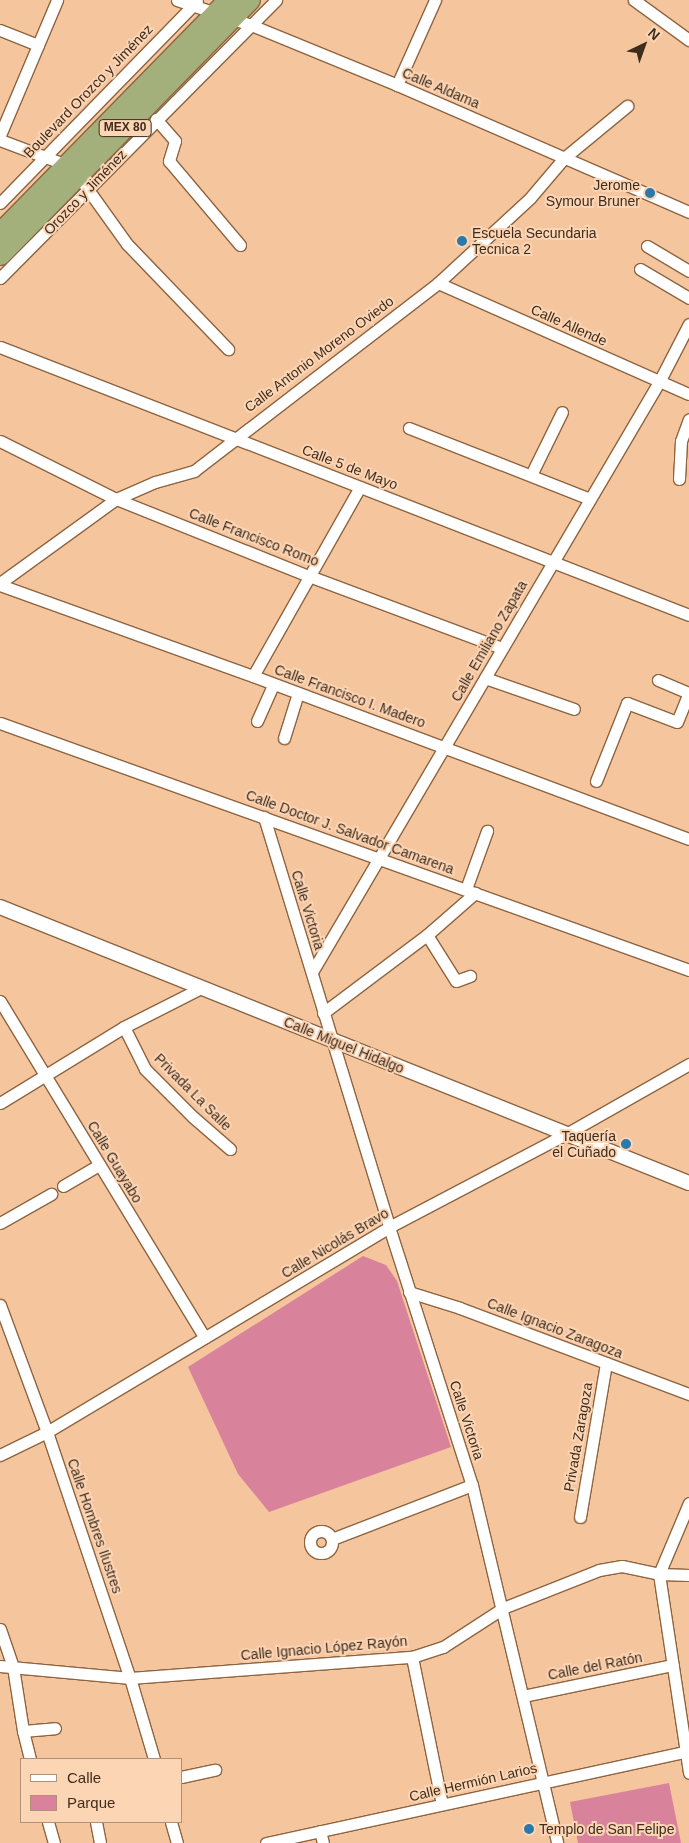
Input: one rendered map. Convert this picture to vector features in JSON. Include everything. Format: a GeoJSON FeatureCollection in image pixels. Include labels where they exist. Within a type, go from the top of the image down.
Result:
{"type":"FeatureCollection","features":[{"type":"Feature","properties":{"kind":"highway","name":"Orozco y Jiménez"},"geometry":{"type":"LineString","coordinates":[[0,255],[77,177],[224,10],[250,0]]}},
{"type":"Feature","properties":{"kind":"highway","name":"Orozco y Jiménez"},"geometry":{"type":"LineString","coordinates":[[0,232],[77,177]]}},
{"type":"Feature","properties":{"kind":"street"},"geometry":{"type":"LineString","coordinates":[[0,135],[57,0]]}},
{"type":"Feature","properties":{"kind":"street","name":"Calle Aldama"},"geometry":{"type":"LineString","coordinates":[[177,0],[224,10],[251,26],[397,85],[689,212]]}},
{"type":"Feature","properties":{"kind":"street","name":"Orozco y Jiménez"},"geometry":{"type":"LineString","coordinates":[[0,278],[77,177],[156,119],[276,0]]}},
{"type":"Feature","properties":{"kind":"street"},"geometry":{"type":"LineString","coordinates":[[397,85],[435,0]]}},
{"type":"Feature","properties":{"kind":"street"},"geometry":{"type":"LineString","coordinates":[[634,0],[689,40]]}},
{"type":"Feature","properties":{"kind":"street","name":"Boulevard Orozco y Jiménez"},"geometry":{"type":"LineString","coordinates":[[0,203],[195,3]]}},
{"type":"Feature","properties":{"kind":"street"},"geometry":{"type":"LineString","coordinates":[[0,30],[38,45]]}},
{"type":"Feature","properties":{"kind":"street","name":"Calle Antonio Moreno Oviedo"},"geometry":{"type":"LineString","coordinates":[[0,584],[116,499],[155,482],[194,471],[234,438],[438,283],[530,198],[564,158],[627,106]]}},
{"type":"Feature","properties":{"kind":"street"},"geometry":{"type":"LineString","coordinates":[[156,119],[175,141],[169,161],[240,245]]}},
{"type":"Feature","properties":{"kind":"street"},"geometry":{"type":"LineString","coordinates":[[0,140],[46,157],[77,177],[127,244],[228,349]]}},
{"type":"Feature","properties":{"kind":"street"},"geometry":{"type":"LineString","coordinates":[[647,246],[689,272]]}},
{"type":"Feature","properties":{"kind":"street"},"geometry":{"type":"LineString","coordinates":[[640,269],[689,298]]}},
{"type":"Feature","properties":{"kind":"street","name":"Calle Allende"},"geometry":{"type":"LineString","coordinates":[[438,283],[689,394]]}},
{"type":"Feature","properties":{"kind":"street","name":"Calle Emiliano Zapata"},"geometry":{"type":"LineString","coordinates":[[312,972],[659,382],[689,324]]}},
{"type":"Feature","properties":{"kind":"street","name":"Calle 5 de Mayo"},"geometry":{"type":"LineString","coordinates":[[0,347],[689,615]]}},
{"type":"Feature","properties":{"kind":"street"},"geometry":{"type":"LineString","coordinates":[[531,475],[562,412]]}},
{"type":"Feature","properties":{"kind":"street"},"geometry":{"type":"LineString","coordinates":[[678,479],[681,441],[689,419]]}},
{"type":"Feature","properties":{"kind":"street"},"geometry":{"type":"LineString","coordinates":[[409,428],[590,499]]}},
{"type":"Feature","properties":{"kind":"street","name":"Calle Francisco Romo"},"geometry":{"type":"LineString","coordinates":[[0,441],[116,499],[309,576],[502,648]]}},
{"type":"Feature","properties":{"kind":"street"},"geometry":{"type":"LineString","coordinates":[[253,676],[360,487]]}},
{"type":"Feature","properties":{"kind":"street","name":"Calle Francisco I. Madero"},"geometry":{"type":"LineString","coordinates":[[0,584],[689,838]]}},
{"type":"Feature","properties":{"kind":"street"},"geometry":{"type":"LineString","coordinates":[[484,678],[574,709]]}},
{"type":"Feature","properties":{"kind":"street"},"geometry":{"type":"LineString","coordinates":[[596,781],[627,703],[677,722],[689,693],[658,680]]}},
{"type":"Feature","properties":{"kind":"street"},"geometry":{"type":"LineString","coordinates":[[257,721],[273,685]]}},
{"type":"Feature","properties":{"kind":"street"},"geometry":{"type":"LineString","coordinates":[[284,738],[298,693]]}},
{"type":"Feature","properties":{"kind":"street","name":"Calle Doctor J. Salvador Camarena"},"geometry":{"type":"LineString","coordinates":[[0,723],[689,970]]}},
{"type":"Feature","properties":{"kind":"street","name":"Calle Victoria"},"geometry":{"type":"LineString","coordinates":[[264,817],[389,1227],[472,1485],[558,1843]]}},
{"type":"Feature","properties":{"kind":"street"},"geometry":{"type":"LineString","coordinates":[[323,1013],[427,935],[470,891],[487,831]]}},
{"type":"Feature","properties":{"kind":"street","name":"Calle Miguel Hidalgo"},"geometry":{"type":"LineString","coordinates":[[0,907],[689,1183]]}},
{"type":"Feature","properties":{"kind":"street"},"geometry":{"type":"LineString","coordinates":[[427,935],[456,981],[470,976]]}},
{"type":"Feature","properties":{"kind":"street"},"geometry":{"type":"LineString","coordinates":[[0,1103],[124,1027],[201,988]]}},
{"type":"Feature","properties":{"kind":"street","name":"Calle Guayabo"},"geometry":{"type":"LineString","coordinates":[[0,1001],[205,1338]]}},
{"type":"Feature","properties":{"kind":"street","name":"Privada La Salle"},"geometry":{"type":"LineString","coordinates":[[124,1027],[145,1069],[193,1117],[230,1149]]}},
{"type":"Feature","properties":{"kind":"street","name":"Calle Nicolás Bravo"},"geometry":{"type":"LineString","coordinates":[[0,1455],[47,1432],[389,1227],[566,1134],[689,1064]]}},
{"type":"Feature","properties":{"kind":"street"},"geometry":{"type":"LineString","coordinates":[[63,1186],[100,1165]]}},
{"type":"Feature","properties":{"kind":"street"},"geometry":{"type":"LineString","coordinates":[[0,1223],[51,1194]]}},
{"type":"Feature","properties":{"kind":"street","name":"Calle Ignacio Zaragoza"},"geometry":{"type":"LineString","coordinates":[[410,1292],[460,1308],[689,1394]]}},
{"type":"Feature","properties":{"kind":"street","name":"Calle Hombres Ilustres"},"geometry":{"type":"LineString","coordinates":[[0,1305],[47,1432],[130,1678],[154,1758]]}},
{"type":"Feature","properties":{"kind":"street","name":"Privada Zaragoza"},"geometry":{"type":"LineString","coordinates":[[580,1517],[606,1363]]}},
{"type":"Feature","properties":{"kind":"street"},"geometry":{"type":"LineString","coordinates":[[332,1539],[472,1485]]}},
{"type":"Feature","properties":{"kind":"street"},"geometry":{"type":"LineString","coordinates":[[689,1502],[659,1574],[688,1751],[689,1773]]}},
{"type":"Feature","properties":{"kind":"street","name":"Calle Ignacio López Rayón"},"geometry":{"type":"LineString","coordinates":[[0,1666],[130,1678],[412,1657],[443,1647],[503,1608],[599,1570],[622,1566],[659,1574],[689,1575]]}},
{"type":"Feature","properties":{"kind":"street"},"geometry":{"type":"LineString","coordinates":[[0,1629],[13,1668],[23,1731],[30,1758]]}},
{"type":"Feature","properties":{"kind":"street"},"geometry":{"type":"LineString","coordinates":[[412,1657],[442,1804]]}},
{"type":"Feature","properties":{"kind":"street","name":"Calle del Ratón"},"geometry":{"type":"LineString","coordinates":[[523,1696],[673,1665]]}},
{"type":"Feature","properties":{"kind":"street"},"geometry":{"type":"LineString","coordinates":[[23,1731],[55,1728]]}},
{"type":"Feature","properties":{"kind":"street","name":"Calle Hermión Larios"},"geometry":{"type":"LineString","coordinates":[[266,1843],[688,1751]]}},
{"type":"Feature","properties":{"kind":"street"},"geometry":{"type":"LineString","coordinates":[[182,1777],[215,1770]]}},
{"type":"Feature","properties":{"kind":"street"},"geometry":{"type":"LineString","coordinates":[[48,1823],[54,1843]]}},
{"type":"Feature","properties":{"kind":"street"},"geometry":{"type":"LineString","coordinates":[[96,1823],[100,1843]]}},
{"type":"Feature","properties":{"kind":"street"},"geometry":{"type":"LineString","coordinates":[[171,1823],[177,1843]]}},
{"type":"Feature","properties":{"kind":"street"},"geometry":{"type":"LineString","coordinates":[[320,1831],[323,1843]]}},
{"type":"Feature","properties":{"kind":"green space"},"geometry":{"type":"Polygon","coordinates":[[[363,1256],[386,1265],[397,1281],[451,1447],[269,1512],[238,1474],[188,1367],[363,1256]]]}},
{"type":"Feature","properties":{"kind":"green space"},"geometry":{"type":"Polygon","coordinates":[[[669,1783],[681,1843],[578,1843],[570,1802],[669,1783]]]}},
{"type":"Feature","properties":{"kind":"place","name":"Jerome Symour Bruner"},"geometry":{"type":"Point","coordinates":[650,193]}},
{"type":"Feature","properties":{"kind":"place","name":"Escuela Secundaria Tecnica 2"},"geometry":{"type":"Point","coordinates":[462,241]}},
{"type":"Feature","properties":{"kind":"place","name":"Taquería el Cuñado"},"geometry":{"type":"Point","coordinates":[626,1144]}},
{"type":"Feature","properties":{"kind":"place","name":"Templo de San Felipe"},"geometry":{"type":"Point","coordinates":[529,1829]}}]}
